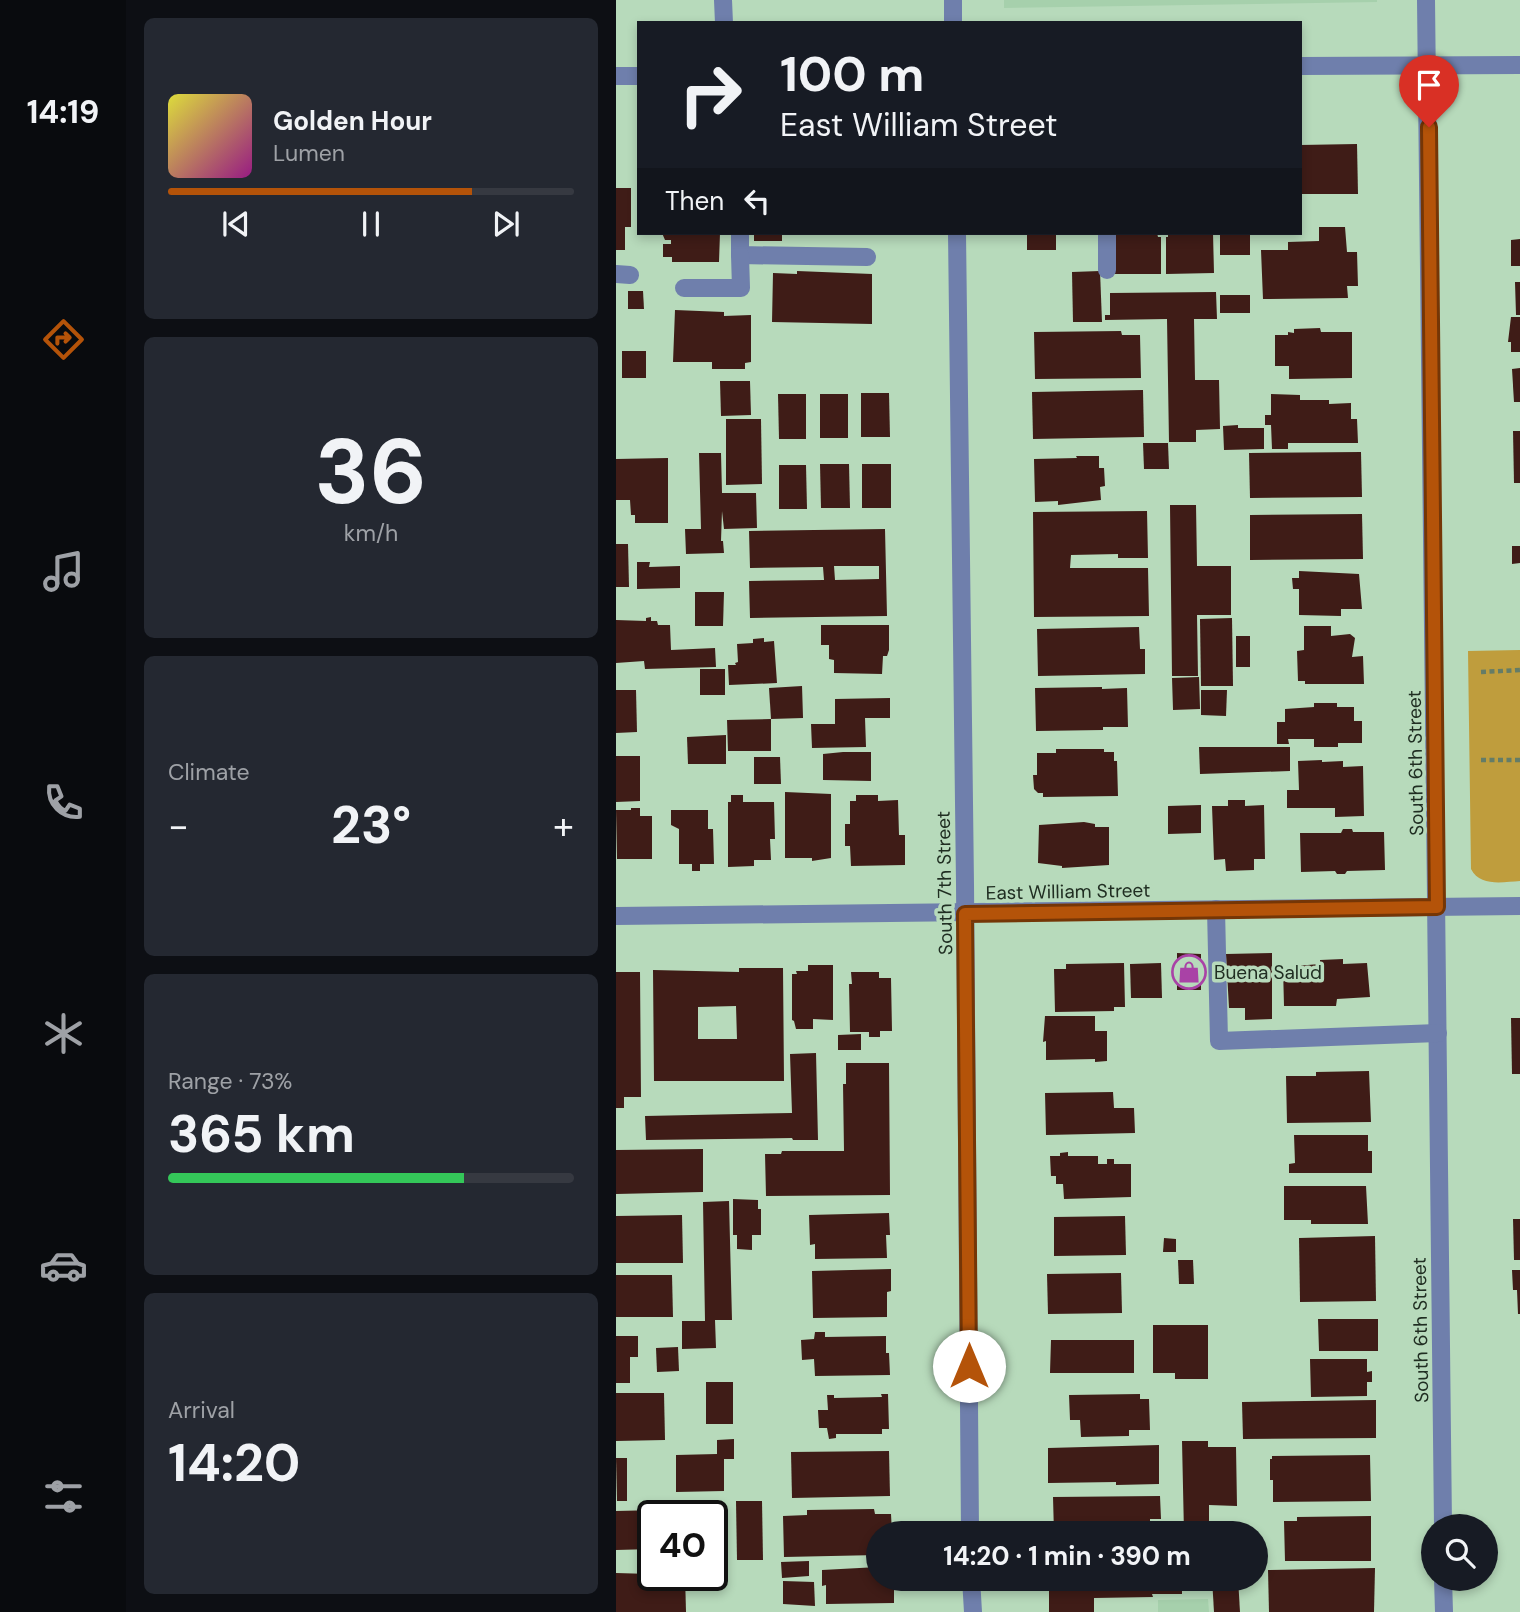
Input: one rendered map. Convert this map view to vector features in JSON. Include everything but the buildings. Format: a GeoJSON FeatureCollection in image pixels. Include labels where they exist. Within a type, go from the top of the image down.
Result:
{"type":"FeatureCollection","features":[{"type":"Feature","properties":{"kind":"street"},"geometry":{"type":"LineString","coordinates":[[723,0],[724,21]]}},
{"type":"Feature","properties":{"kind":"street"},"geometry":{"type":"LineString","coordinates":[[953,0],[953,21]]}},
{"type":"Feature","properties":{"kind":"street","name":"South 6th Street"},"geometry":{"type":"LineString","coordinates":[[1426,0],[1443,1514]]}},
{"type":"Feature","properties":{"kind":"street"},"geometry":{"type":"LineString","coordinates":[[1302,66],[1520,65]]}},
{"type":"Feature","properties":{"kind":"street"},"geometry":{"type":"LineString","coordinates":[[616,76],[637,76]]}},
{"type":"Feature","properties":{"kind":"street"},"geometry":{"type":"LineString","coordinates":[[684,288],[741,288],[740,235]]}},
{"type":"Feature","properties":{"kind":"street","name":"South 7th Street"},"geometry":{"type":"LineString","coordinates":[[957,235],[970,1521]]}},
{"type":"Feature","properties":{"kind":"street"},"geometry":{"type":"LineString","coordinates":[[1107,235],[1107,270]]}},
{"type":"Feature","properties":{"kind":"street"},"geometry":{"type":"LineString","coordinates":[[740,255],[867,257]]}},
{"type":"Feature","properties":{"kind":"street","name":"East William Street"},"geometry":{"type":"LineString","coordinates":[[616,916],[1520,906]]}},
{"type":"Feature","properties":{"kind":"street"},"geometry":{"type":"LineString","coordinates":[[1216,909],[1219,1041],[1438,1032]]}},
{"type":"Feature","properties":{"kind":"street"},"geometry":{"type":"LineString","coordinates":[[972,1591],[973,1612]]}},
{"type":"Feature","properties":{"kind":"street"},"geometry":{"type":"LineString","coordinates":[[1443,1591],[1444,1612]]}},
{"type":"Feature","properties":{"kind":"path"},"geometry":{"type":"LineString","coordinates":[[1481,672],[1520,670]]}},
{"type":"Feature","properties":{"kind":"path"},"geometry":{"type":"LineString","coordinates":[[1481,760],[1520,760]]}},
{"type":"Feature","properties":{"kind":"shaded area"},"geometry":{"type":"Polygon","coordinates":[[[1004,0],[1377,0],[1377,2],[1004,8],[1004,0]]]}},
{"type":"Feature","properties":{"kind":"shaded area"},"geometry":{"type":"Polygon","coordinates":[[[1520,650],[1520,881],[1492,882],[1480,879],[1471,869],[1468,651],[1520,650]]]}},
{"type":"Feature","properties":{"kind":"shaded area"},"geometry":{"type":"Polygon","coordinates":[[[1208,1599],[1209,1612],[1158,1612],[1158,1600],[1208,1599]]]}},
{"type":"Feature","properties":{"kind":"place","name":"Buena Salud"},"geometry":{"type":"Point","coordinates":[1189,972]}},
{"type":"Feature","properties":{"kind":"route"},"geometry":{"type":"LineString","coordinates":[[969,1366],[965,914],[1437,907],[1429,127]]}}]}
